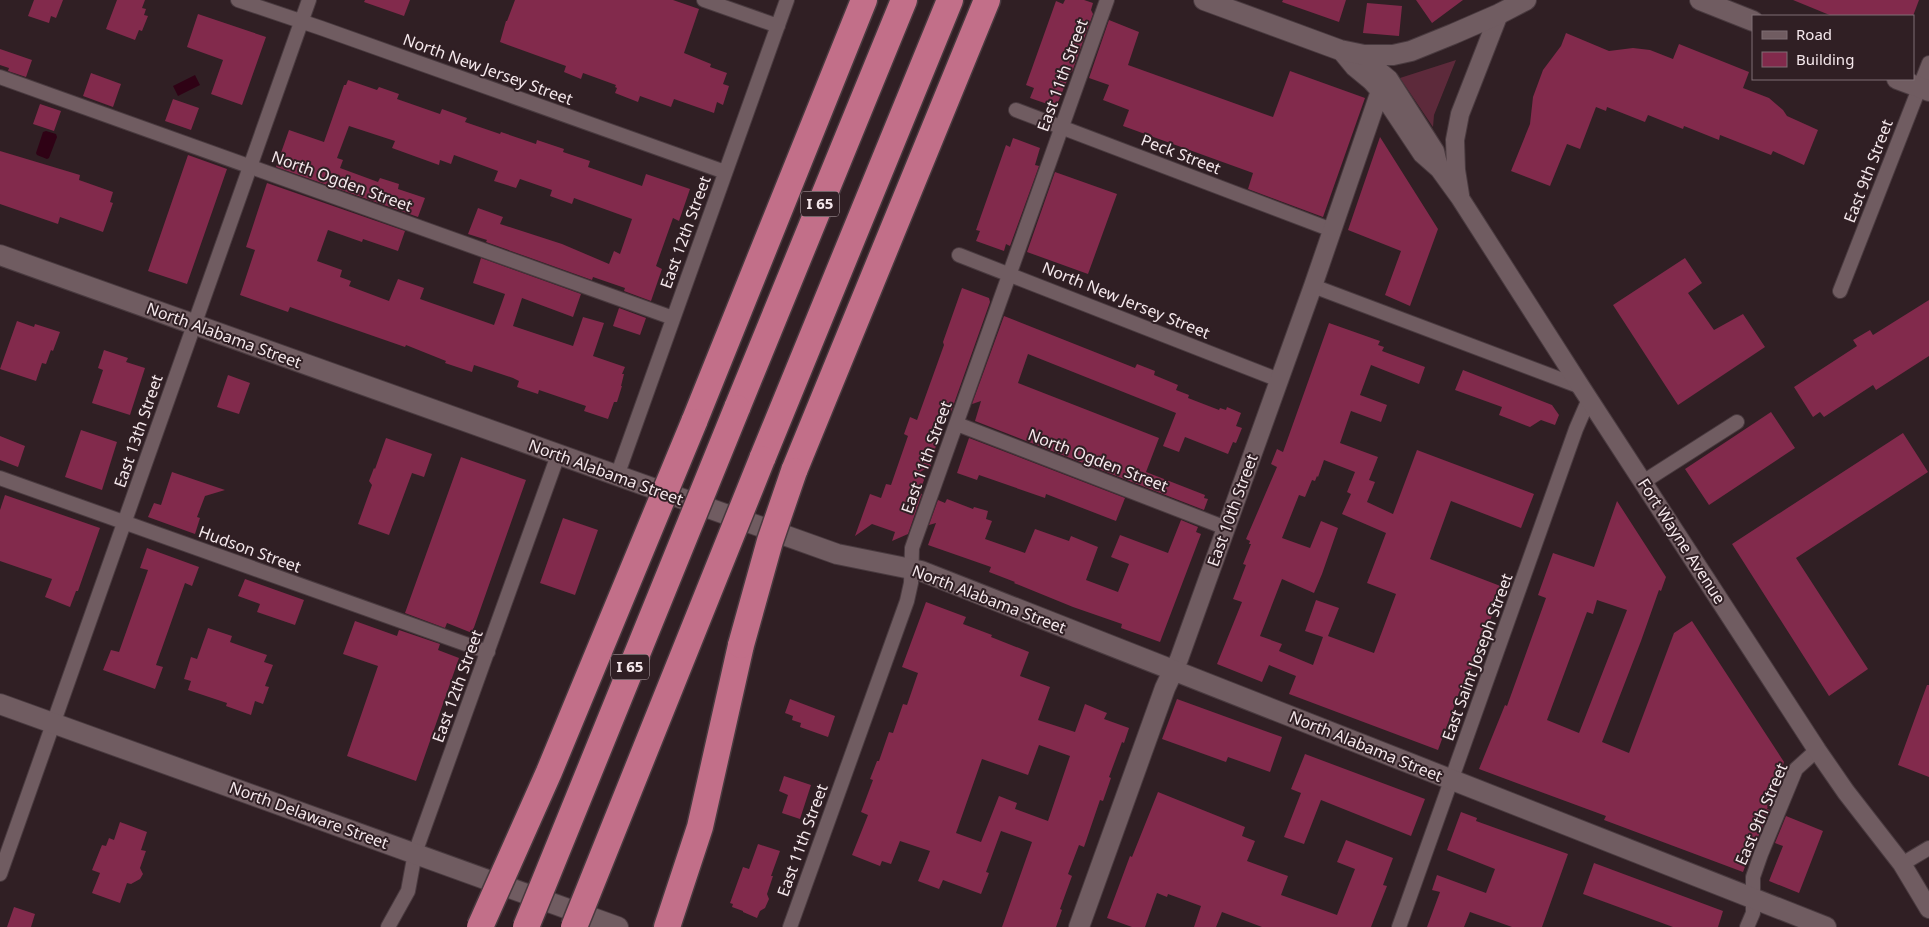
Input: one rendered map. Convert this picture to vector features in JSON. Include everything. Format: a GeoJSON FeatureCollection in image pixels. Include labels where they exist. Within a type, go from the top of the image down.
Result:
{"type":"FeatureCollection","features":[{"type":"Feature","properties":{"kind":"highway"},"geometry":{"type":"LineString","coordinates":[[480,927],[549,772],[694,422],[864,0]]}},
{"type":"Feature","properties":{"kind":"highway","name":"I 65"},"geometry":{"type":"LineString","coordinates":[[526,927],[904,0]]}},
{"type":"Feature","properties":{"kind":"highway","name":"I 65"},"geometry":{"type":"LineString","coordinates":[[574,927],[762,459],[950,0]]}},
{"type":"Feature","properties":{"kind":"highway"},"geometry":{"type":"LineString","coordinates":[[667,927],[700,827],[741,645],[767,549],[794,471],[987,0]]}},
{"type":"Feature","properties":{"kind":"main road"},"geometry":{"type":"LineString","coordinates":[[1206,1],[1340,50],[1364,55],[1393,55],[1411,51],[1502,7],[1526,0]]}},
{"type":"Feature","properties":{"kind":"main road"},"geometry":{"type":"LineString","coordinates":[[1700,0],[1752,21]]}},
{"type":"Feature","properties":{"kind":"main road"},"geometry":{"type":"LineString","coordinates":[[1900,80],[1924,89]]}},
{"type":"Feature","properties":{"kind":"main road","name":"North Alabama Street"},"geometry":{"type":"LineString","coordinates":[[0,255],[837,554],[911,568],[1826,927]]}},
{"type":"Feature","properties":{"kind":"main road","name":"East 10th Street"},"geometry":{"type":"LineString","coordinates":[[1079,927],[1165,688],[1173,671]]}},
{"type":"Feature","properties":{"kind":"main road","name":"North Delaware Street"},"geometry":{"type":"LineString","coordinates":[[0,704],[618,927]]}},
{"type":"Feature","properties":{"kind":"street","name":"North New Jersey Street"},"geometry":{"type":"LineString","coordinates":[[238,0],[725,172]]}},
{"type":"Feature","properties":{"kind":"street","name":"East 13th Street"},"geometry":{"type":"LineString","coordinates":[[0,874],[309,0]]}},
{"type":"Feature","properties":{"kind":"street"},"geometry":{"type":"LineString","coordinates":[[704,0],[778,26]]}},
{"type":"Feature","properties":{"kind":"street","name":"East 12th Street"},"geometry":{"type":"LineString","coordinates":[[617,476],[788,0]]}},
{"type":"Feature","properties":{"kind":"street","name":"East 11th Street"},"geometry":{"type":"LineString","coordinates":[[790,927],[907,601],[911,583],[912,548],[1107,0]]}},
{"type":"Feature","properties":{"kind":"street"},"geometry":{"type":"LineString","coordinates":[[1460,198],[1454,140],[1460,114],[1502,7]]}},
{"type":"Feature","properties":{"kind":"street","name":"Fort Wayne Avenue"},"geometry":{"type":"LineString","coordinates":[[1340,50],[1354,67],[1380,91],[1422,154],[1439,169],[1460,198],[1817,750],[1846,792],[1902,864],[1929,909]]}},
{"type":"Feature","properties":{"kind":"street","name":"Fort Wayne Avenue"},"geometry":{"type":"LineString","coordinates":[[1340,50],[1364,60],[1389,79],[1435,151],[1439,169]]}},
{"type":"Feature","properties":{"kind":"street","name":"East 9th Street"},"geometry":{"type":"LineString","coordinates":[[1840,291],[1924,89],[1929,63]]}},
{"type":"Feature","properties":{"kind":"street","name":"North Ogden Street"},"geometry":{"type":"LineString","coordinates":[[0,78],[673,318]]}},
{"type":"Feature","properties":{"kind":"street","name":"East 10th Street"},"geometry":{"type":"LineString","coordinates":[[1173,671],[1179,659],[1313,286],[1380,91]]}},
{"type":"Feature","properties":{"kind":"street","name":"Peck Street"},"geometry":{"type":"LineString","coordinates":[[1016,110],[1332,230]]}},
{"type":"Feature","properties":{"kind":"street","name":"North New Jersey Street"},"geometry":{"type":"LineString","coordinates":[[959,255],[1010,273],[1279,380]]}},
{"type":"Feature","properties":{"kind":"street"},"geometry":{"type":"LineString","coordinates":[[1313,286],[1585,393]]}},
{"type":"Feature","properties":{"kind":"street","name":"East Saint Joseph Street"},"geometry":{"type":"LineString","coordinates":[[1399,927],[1576,429],[1585,393]]}},
{"type":"Feature","properties":{"kind":"street"},"geometry":{"type":"LineString","coordinates":[[1643,482],[1737,422]]}},
{"type":"Feature","properties":{"kind":"street","name":"North Ogden Street"},"geometry":{"type":"LineString","coordinates":[[957,424],[1226,528]]}},
{"type":"Feature","properties":{"kind":"street","name":"East 12th Street"},"geometry":{"type":"LineString","coordinates":[[388,927],[408,890],[416,853],[558,454]]}},
{"type":"Feature","properties":{"kind":"street","name":"Hudson Street"},"geometry":{"type":"LineString","coordinates":[[0,478],[488,652]]}},
{"type":"Feature","properties":{"kind":"street","name":"East 9th Street"},"geometry":{"type":"LineString","coordinates":[[1747,927],[1753,913],[1753,877],[1796,769],[1817,750]]}},
{"type":"Feature","properties":{"kind":"street"},"geometry":{"type":"LineString","coordinates":[[1902,864],[1929,848]]}},
{"type":"Feature","properties":{"kind":"shaded area"},"geometry":{"type":"Polygon","coordinates":[[[1456,60],[1434,115],[1433,127],[1400,78],[1456,60]]]}},
{"type":"Feature","properties":{"kind":"shaded area"},"geometry":{"type":"Polygon","coordinates":[[[195,75],[200,85],[178,96],[173,86],[195,75]]]}},
{"type":"Feature","properties":{"kind":"shaded area"},"geometry":{"type":"Polygon","coordinates":[[[43,132],[56,134],[57,137],[47,159],[36,153],[43,132]]]}},
{"type":"Feature","properties":{"kind":"building"},"geometry":{"type":"Polygon","coordinates":[[[34,0],[63,0],[56,18],[51,16],[49,23],[28,16],[34,0]]]}},
{"type":"Feature","properties":{"kind":"building"},"geometry":{"type":"Polygon","coordinates":[[[117,0],[145,0],[142,8],[146,9],[144,15],[148,16],[142,31],[139,30],[135,40],[106,29],[117,0]]]}},
{"type":"Feature","properties":{"kind":"building"},"geometry":{"type":"Polygon","coordinates":[[[365,0],[410,0],[404,16],[364,2],[365,0]]]}},
{"type":"Feature","properties":{"kind":"building"},"geometry":{"type":"Polygon","coordinates":[[[515,0],[673,0],[699,9],[684,53],[711,64],[710,67],[727,73],[723,84],[729,86],[723,105],[717,102],[714,113],[674,99],[671,107],[640,96],[638,102],[615,93],[616,85],[583,73],[581,79],[564,72],[566,66],[500,42],[515,0]]]}},
{"type":"Feature","properties":{"kind":"building"},"geometry":{"type":"Polygon","coordinates":[[[1065,0],[1084,0],[1093,3],[1091,10],[1093,14],[1072,72],[1056,107],[1030,98],[1034,88],[1026,85],[1056,1],[1063,4],[1065,0]]]}},
{"type":"Feature","properties":{"kind":"building"},"geometry":{"type":"Polygon","coordinates":[[[1283,0],[1346,0],[1339,22],[1282,2],[1283,0]]]}},
{"type":"Feature","properties":{"kind":"building"},"geometry":{"type":"Polygon","coordinates":[[[1416,0],[1463,0],[1432,23],[1416,0]]]}},
{"type":"Feature","properties":{"kind":"building"},"geometry":{"type":"Polygon","coordinates":[[[1793,0],[1919,0],[1913,15],[1830,15],[1793,0]]]}},
{"type":"Feature","properties":{"kind":"building"},"geometry":{"type":"Polygon","coordinates":[[[1367,3],[1402,6],[1399,36],[1363,33],[1367,3]]]}},
{"type":"Feature","properties":{"kind":"building"},"geometry":{"type":"Polygon","coordinates":[[[198,14],[266,37],[242,105],[211,94],[223,60],[187,47],[198,14]]]}},
{"type":"Feature","properties":{"kind":"building"},"geometry":{"type":"Polygon","coordinates":[[[1109,20],[1139,32],[1128,65],[1273,117],[1290,71],[1365,98],[1323,217],[1248,189],[1253,173],[1123,126],[1129,110],[1103,100],[1109,85],[1089,78],[1109,20]]]}},
{"type":"Feature","properties":{"kind":"building"},"geometry":{"type":"Polygon","coordinates":[[[1566,33],[1609,51],[1633,48],[1650,50],[1673,59],[1679,44],[1749,72],[1743,88],[1769,98],[1787,116],[1818,130],[1804,165],[1773,151],[1771,155],[1720,135],[1719,140],[1684,126],[1683,129],[1648,115],[1645,122],[1607,107],[1606,111],[1596,107],[1580,149],[1567,144],[1550,186],[1511,171],[1530,124],[1533,97],[1543,70],[1561,46],[1566,33]]]}},
{"type":"Feature","properties":{"kind":"building"},"geometry":{"type":"Polygon","coordinates":[[[0,49],[32,60],[26,77],[8,71],[9,68],[0,65],[0,49]]]}},
{"type":"Feature","properties":{"kind":"building"},"geometry":{"type":"Polygon","coordinates":[[[91,73],[121,84],[113,107],[83,96],[91,73]]]}},
{"type":"Feature","properties":{"kind":"building"},"geometry":{"type":"Polygon","coordinates":[[[348,80],[377,90],[379,87],[399,94],[397,99],[440,114],[442,109],[467,118],[465,122],[500,134],[501,132],[536,144],[537,140],[564,149],[563,152],[590,161],[588,167],[642,186],[646,174],[690,189],[679,221],[673,218],[656,266],[662,269],[651,301],[624,291],[625,288],[593,277],[592,280],[468,234],[478,208],[503,217],[500,224],[562,244],[609,264],[614,251],[620,254],[632,219],[574,198],[572,204],[550,196],[552,190],[520,179],[516,188],[494,181],[498,171],[454,155],[451,164],[440,160],[439,165],[392,148],[395,141],[349,126],[337,158],[343,160],[340,168],[378,182],[380,178],[399,184],[398,189],[425,198],[418,217],[276,167],[289,130],[324,142],[344,85],[346,85],[348,80]]]}},
{"type":"Feature","properties":{"kind":"building"},"geometry":{"type":"Polygon","coordinates":[[[173,99],[199,108],[191,130],[165,121],[173,99]]]}},
{"type":"Feature","properties":{"kind":"building"},"geometry":{"type":"Polygon","coordinates":[[[40,104],[61,111],[54,131],[33,124],[40,104]]]}},
{"type":"Feature","properties":{"kind":"building"},"geometry":{"type":"Polygon","coordinates":[[[1380,137],[1438,229],[1410,306],[1385,295],[1401,251],[1348,230],[1380,137]]]}},
{"type":"Feature","properties":{"kind":"building"},"geometry":{"type":"Polygon","coordinates":[[[1013,138],[1040,148],[1035,165],[1039,166],[1010,246],[1006,244],[1004,251],[976,241],[980,231],[976,230],[1006,145],[1010,147],[1013,138]]]}},
{"type":"Feature","properties":{"kind":"building"},"geometry":{"type":"Polygon","coordinates":[[[0,151],[80,175],[79,180],[113,192],[110,202],[113,203],[103,232],[60,217],[58,224],[0,204],[0,151]]]}},
{"type":"Feature","properties":{"kind":"building"},"geometry":{"type":"Polygon","coordinates":[[[188,155],[227,169],[187,284],[148,271],[188,155]]]}},
{"type":"Feature","properties":{"kind":"building"},"geometry":{"type":"Polygon","coordinates":[[[1055,172],[1117,194],[1088,274],[1027,252],[1055,172]]]}},
{"type":"Feature","properties":{"kind":"building"},"geometry":{"type":"Polygon","coordinates":[[[267,183],[405,231],[398,251],[363,239],[362,242],[328,230],[317,261],[342,270],[340,277],[351,281],[349,286],[389,301],[398,279],[424,288],[420,299],[494,325],[505,294],[473,283],[481,258],[581,294],[573,317],[522,298],[513,326],[573,346],[583,317],[604,323],[593,356],[625,367],[617,402],[614,402],[608,419],[584,411],[586,406],[539,390],[538,394],[517,387],[519,381],[513,378],[474,365],[472,372],[445,363],[446,361],[406,345],[405,347],[290,307],[288,312],[240,295],[255,250],[246,247],[267,183]]]}},
{"type":"Feature","properties":{"kind":"building"},"geometry":{"type":"Polygon","coordinates":[[[1685,258],[1702,283],[1688,293],[1714,330],[1743,314],[1765,347],[1678,405],[1613,305],[1685,258]]]}},
{"type":"Feature","properties":{"kind":"building"},"geometry":{"type":"Polygon","coordinates":[[[962,288],[989,298],[990,302],[951,412],[935,418],[941,431],[934,452],[926,456],[931,466],[920,472],[924,480],[919,493],[922,494],[908,534],[892,541],[895,532],[872,524],[855,536],[870,494],[881,498],[886,484],[891,485],[908,436],[904,434],[910,417],[917,420],[962,288]]]}},
{"type":"Feature","properties":{"kind":"building"},"geometry":{"type":"Polygon","coordinates":[[[1929,300],[1929,356],[1876,390],[1873,385],[1824,417],[1820,412],[1813,417],[1794,387],[1857,346],[1853,340],[1870,330],[1873,335],[1929,300]]]}},
{"type":"Feature","properties":{"kind":"building"},"geometry":{"type":"Polygon","coordinates":[[[619,308],[646,318],[640,335],[613,326],[619,308]]]}},
{"type":"Feature","properties":{"kind":"building"},"geometry":{"type":"Polygon","coordinates":[[[1004,316],[1135,368],[1137,364],[1155,371],[1154,375],[1178,385],[1176,390],[1189,395],[1188,398],[1219,410],[1220,408],[1226,410],[1227,407],[1241,413],[1236,426],[1242,428],[1236,443],[1233,442],[1228,454],[1185,437],[1179,452],[1163,446],[1176,413],[1028,354],[1018,383],[1159,438],[1146,472],[1205,495],[1204,498],[1208,499],[1204,510],[975,421],[981,401],[972,404],[1004,316]]]}},
{"type":"Feature","properties":{"kind":"building"},"geometry":{"type":"Polygon","coordinates":[[[17,321],[34,327],[35,324],[60,332],[46,364],[42,363],[36,381],[0,369],[17,321]]]}},
{"type":"Feature","properties":{"kind":"building"},"geometry":{"type":"Polygon","coordinates":[[[1329,323],[1380,341],[1378,345],[1384,347],[1382,351],[1425,367],[1419,384],[1371,365],[1360,395],[1387,405],[1381,422],[1351,411],[1340,443],[1378,457],[1369,480],[1375,482],[1367,502],[1393,514],[1417,450],[1534,494],[1521,528],[1451,501],[1430,559],[1503,587],[1471,670],[1468,669],[1438,750],[1289,694],[1296,676],[1269,665],[1262,682],[1217,664],[1242,602],[1233,599],[1246,565],[1243,564],[1251,544],[1246,539],[1277,467],[1271,464],[1277,449],[1283,452],[1329,323]],[[1324,460],[1318,477],[1315,481],[1312,480],[1305,497],[1299,495],[1282,538],[1310,548],[1321,521],[1338,528],[1314,593],[1282,579],[1260,636],[1282,644],[1279,651],[1313,665],[1323,637],[1305,631],[1316,600],[1339,608],[1328,636],[1374,653],[1396,594],[1367,583],[1386,533],[1342,514],[1351,494],[1347,492],[1355,472],[1324,460]]]}},
{"type":"Feature","properties":{"kind":"building"},"geometry":{"type":"Polygon","coordinates":[[[104,350],[128,358],[126,362],[145,368],[130,415],[92,403],[103,370],[98,368],[104,350]]]}},
{"type":"Feature","properties":{"kind":"building"},"geometry":{"type":"Polygon","coordinates":[[[1463,370],[1552,405],[1559,415],[1555,425],[1541,420],[1530,427],[1499,415],[1502,407],[1455,390],[1463,370]]]}},
{"type":"Feature","properties":{"kind":"building"},"geometry":{"type":"Polygon","coordinates":[[[228,375],[250,383],[239,414],[217,407],[228,375]]]}},
{"type":"Feature","properties":{"kind":"building"},"geometry":{"type":"Polygon","coordinates":[[[1771,412],[1795,448],[1709,505],[1685,469],[1771,412]]]}},
{"type":"Feature","properties":{"kind":"building"},"geometry":{"type":"Polygon","coordinates":[[[81,430],[117,442],[102,490],[65,477],[81,430]]]}},
{"type":"Feature","properties":{"kind":"building"},"geometry":{"type":"Polygon","coordinates":[[[1903,433],[1928,472],[1796,558],[1868,669],[1829,696],[1732,544],[1903,433]]]}},
{"type":"Feature","properties":{"kind":"building"},"geometry":{"type":"Polygon","coordinates":[[[0,436],[25,446],[18,467],[0,460],[0,436]]]}},
{"type":"Feature","properties":{"kind":"building"},"geometry":{"type":"Polygon","coordinates":[[[386,438],[432,454],[424,477],[412,473],[389,535],[358,524],[372,485],[369,481],[386,438]]]}},
{"type":"Feature","properties":{"kind":"building"},"geometry":{"type":"Polygon","coordinates":[[[969,438],[1125,498],[1116,521],[1046,494],[1045,498],[979,475],[977,480],[957,473],[969,438]]]}},
{"type":"Feature","properties":{"kind":"building"},"geometry":{"type":"Polygon","coordinates":[[[461,457],[526,480],[472,633],[447,623],[445,628],[405,613],[461,457]]]}},
{"type":"Feature","properties":{"kind":"building"},"geometry":{"type":"Polygon","coordinates":[[[172,472],[225,490],[205,496],[197,517],[200,518],[195,534],[148,517],[154,503],[161,505],[172,472]]]}},
{"type":"Feature","properties":{"kind":"building"},"geometry":{"type":"Polygon","coordinates":[[[5,495],[100,528],[78,591],[76,591],[70,607],[45,597],[52,579],[0,561],[0,510],[5,495]]]}},
{"type":"Feature","properties":{"kind":"building"},"geometry":{"type":"Polygon","coordinates":[[[947,499],[973,509],[974,507],[988,511],[986,519],[992,521],[985,539],[1025,553],[1035,529],[1069,541],[1071,536],[1098,547],[1086,580],[1118,592],[1129,564],[1111,557],[1120,535],[1168,553],[1181,520],[1198,527],[1196,532],[1201,534],[1160,642],[1121,628],[1122,624],[1073,607],[989,572],[991,567],[928,545],[936,523],[929,525],[938,500],[945,503],[947,499]]]}},
{"type":"Feature","properties":{"kind":"building"},"geometry":{"type":"Polygon","coordinates":[[[1617,501],[1666,577],[1661,591],[1659,590],[1602,742],[1629,753],[1674,633],[1692,621],[1784,762],[1767,809],[1770,810],[1758,837],[1756,837],[1743,872],[1604,820],[1606,816],[1479,769],[1505,705],[1507,706],[1546,598],[1538,595],[1553,553],[1594,567],[1617,501]],[[1597,600],[1593,614],[1587,612],[1547,720],[1579,733],[1627,610],[1597,600]]]}},
{"type":"Feature","properties":{"kind":"building"},"geometry":{"type":"Polygon","coordinates":[[[563,518],[598,530],[575,595],[540,583],[563,518]]]}},
{"type":"Feature","properties":{"kind":"building"},"geometry":{"type":"Polygon","coordinates":[[[147,548],[199,567],[192,586],[185,583],[156,665],[163,667],[155,689],[103,670],[111,650],[119,652],[148,570],[140,568],[147,548]]]}},
{"type":"Feature","properties":{"kind":"building"},"geometry":{"type":"Polygon","coordinates":[[[245,579],[304,600],[295,625],[257,612],[260,604],[238,596],[245,579]]]}},
{"type":"Feature","properties":{"kind":"building"},"geometry":{"type":"Polygon","coordinates":[[[926,602],[966,617],[963,624],[1029,652],[1020,676],[1050,687],[1038,720],[1075,732],[1085,704],[1107,713],[1104,719],[1129,728],[1109,777],[1111,778],[1103,801],[1100,800],[1084,847],[1079,845],[1068,874],[1072,876],[1060,909],[1062,910],[1056,927],[1002,927],[1032,842],[1001,831],[986,872],[989,873],[981,894],[943,880],[939,889],[918,881],[930,851],[900,841],[891,864],[882,861],[880,866],[852,855],[868,815],[861,812],[873,780],[870,779],[877,761],[879,761],[889,732],[893,733],[903,704],[907,705],[918,673],[902,667],[926,602]],[[1039,745],[1028,775],[982,759],[956,833],[981,842],[999,796],[1017,803],[1015,809],[1048,821],[1070,756],[1039,745]]]}},
{"type":"Feature","properties":{"kind":"building"},"geometry":{"type":"Polygon","coordinates":[[[355,621],[397,636],[399,630],[440,644],[438,650],[459,658],[416,781],[347,756],[378,666],[343,654],[355,621]]]}},
{"type":"Feature","properties":{"kind":"building"},"geometry":{"type":"Polygon","coordinates":[[[208,628],[232,636],[230,642],[267,655],[264,662],[273,665],[265,686],[269,687],[263,704],[255,701],[251,715],[226,706],[227,703],[188,690],[191,681],[184,679],[191,657],[197,659],[208,628]]]}},
{"type":"Feature","properties":{"kind":"building"},"geometry":{"type":"Polygon","coordinates":[[[1927,685],[1929,685],[1929,777],[1898,765],[1927,685]]]}},
{"type":"Feature","properties":{"kind":"building"},"geometry":{"type":"Polygon","coordinates":[[[790,699],[835,716],[828,737],[800,727],[801,723],[792,720],[793,716],[785,713],[790,699]]]}},
{"type":"Feature","properties":{"kind":"building"},"geometry":{"type":"Polygon","coordinates":[[[1177,699],[1282,737],[1270,772],[1228,757],[1226,762],[1162,739],[1177,699]]]}},
{"type":"Feature","properties":{"kind":"building"},"geometry":{"type":"Polygon","coordinates":[[[1305,754],[1425,799],[1411,836],[1321,800],[1304,844],[1284,837],[1301,793],[1291,789],[1305,754]]]}},
{"type":"Feature","properties":{"kind":"building"},"geometry":{"type":"Polygon","coordinates":[[[784,776],[811,785],[800,819],[782,813],[788,795],[779,791],[784,776]]]}},
{"type":"Feature","properties":{"kind":"building"},"geometry":{"type":"Polygon","coordinates":[[[1158,792],[1245,827],[1242,836],[1255,841],[1247,861],[1288,876],[1281,895],[1337,915],[1355,869],[1337,862],[1346,840],[1393,858],[1383,885],[1387,886],[1371,927],[1262,927],[1222,912],[1216,927],[1194,927],[1201,906],[1168,894],[1167,897],[1157,893],[1145,927],[1132,927],[1107,918],[1130,856],[1132,857],[1158,792]]]}},
{"type":"Feature","properties":{"kind":"building"},"geometry":{"type":"Polygon","coordinates":[[[1461,812],[1477,818],[1476,821],[1568,854],[1542,927],[1512,927],[1470,912],[1464,927],[1427,927],[1440,892],[1432,890],[1437,875],[1486,893],[1495,869],[1447,850],[1461,812]]]}},
{"type":"Feature","properties":{"kind":"building"},"geometry":{"type":"Polygon","coordinates":[[[1786,816],[1823,831],[1799,893],[1769,881],[1783,846],[1775,843],[1786,816]]]}},
{"type":"Feature","properties":{"kind":"building"},"geometry":{"type":"Polygon","coordinates":[[[120,822],[147,832],[141,850],[146,851],[140,868],[143,874],[140,879],[131,884],[127,883],[120,903],[92,893],[100,873],[92,870],[102,845],[106,846],[109,838],[114,840],[120,822]]]}},
{"type":"Feature","properties":{"kind":"building"},"geometry":{"type":"Polygon","coordinates":[[[758,844],[780,851],[771,876],[773,876],[767,894],[769,899],[757,918],[732,907],[733,904],[730,903],[743,867],[749,869],[758,844]]]}},
{"type":"Feature","properties":{"kind":"building"},"geometry":{"type":"Polygon","coordinates":[[[1594,863],[1723,911],[1718,927],[1673,927],[1583,894],[1594,863]]]}},
{"type":"Feature","properties":{"kind":"building"},"geometry":{"type":"Polygon","coordinates":[[[14,907],[35,914],[31,927],[7,927],[14,907]]]}}]}
